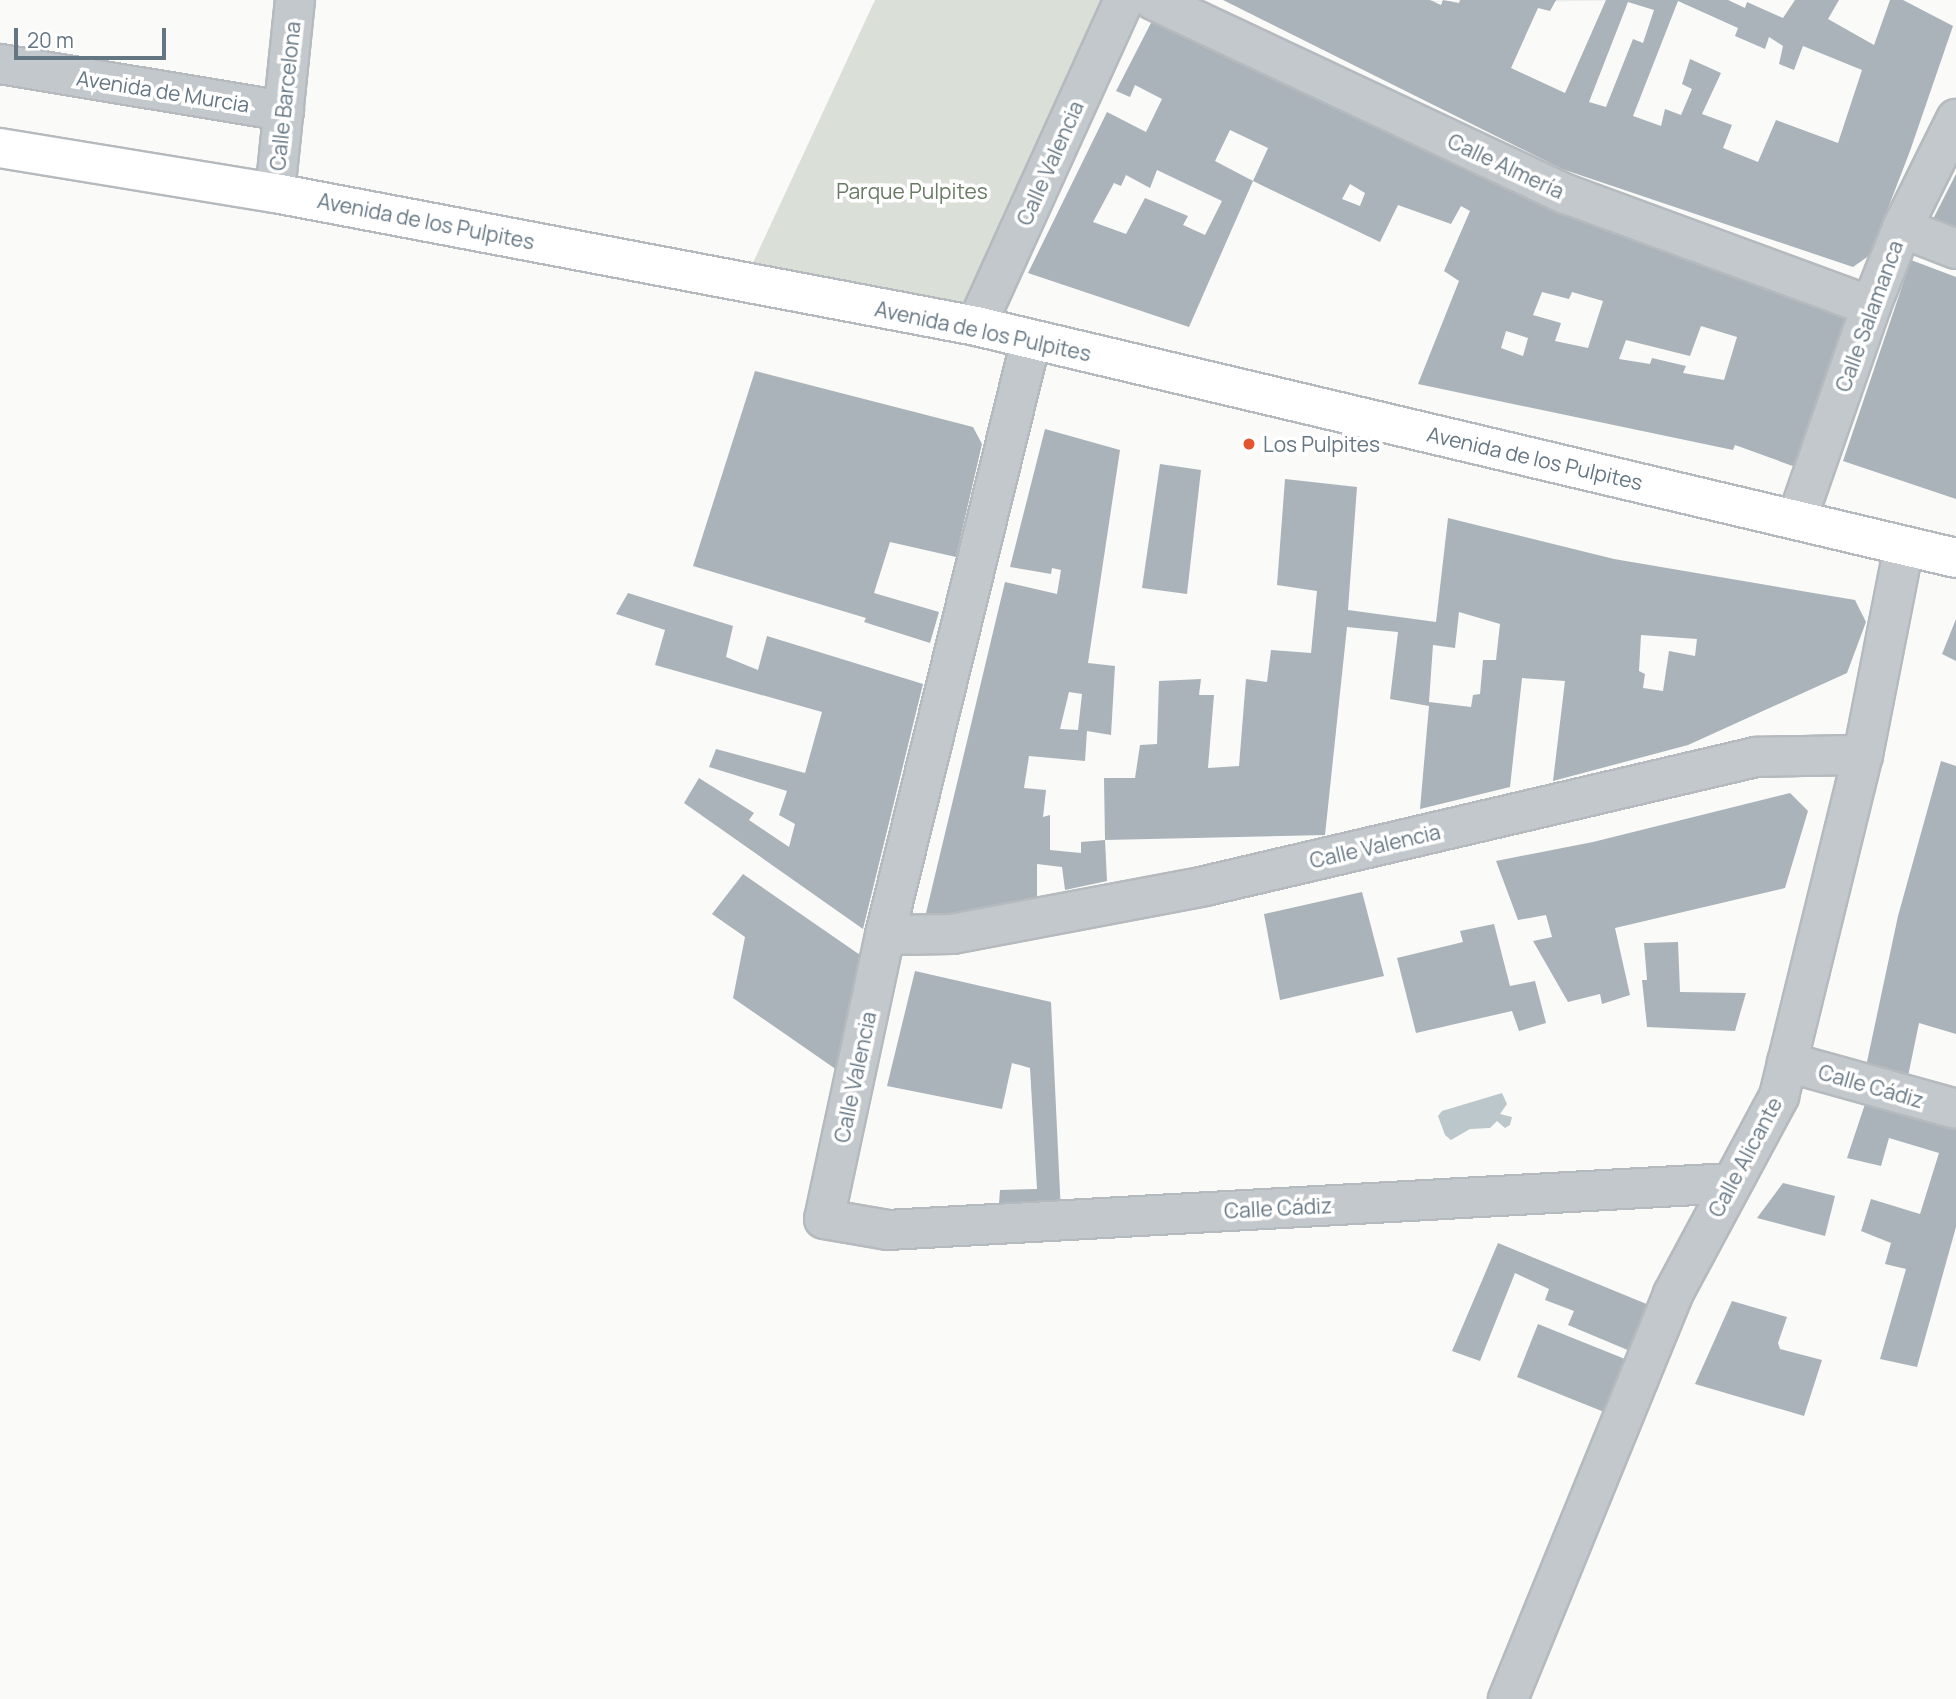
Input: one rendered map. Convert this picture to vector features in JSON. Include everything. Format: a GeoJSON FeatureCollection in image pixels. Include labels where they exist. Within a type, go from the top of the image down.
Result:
{"type":"FeatureCollection","features":[{"type":"Feature","properties":{"kind":"main road","name":"Avenida de los Pulpites"},"geometry":{"type":"LineString","coordinates":[[0,148],[275,193],[976,326],[1956,558]]}},
{"type":"Feature","properties":{"kind":"street","name":"Calle Barcelona"},"geometry":{"type":"LineString","coordinates":[[275,193],[295,0]]}},
{"type":"Feature","properties":{"kind":"street","name":"Calle Valencia"},"geometry":{"type":"LineString","coordinates":[[976,326],[1124,0]]}},
{"type":"Feature","properties":{"kind":"street","name":"Calle Almería"},"geometry":{"type":"LineString","coordinates":[[1153,0],[1566,194],[1871,306]]}},
{"type":"Feature","properties":{"kind":"street","name":"Avenida de Murcia"},"geometry":{"type":"LineString","coordinates":[[0,64],[284,111]]}},
{"type":"Feature","properties":{"kind":"street","name":"Calle Salamanca"},"geometry":{"type":"LineString","coordinates":[[1797,519],[1871,306],[1902,229],[1956,119]]}},
{"type":"Feature","properties":{"kind":"street"},"geometry":{"type":"LineString","coordinates":[[1902,229],[1956,249]]}},
{"type":"Feature","properties":{"kind":"street","name":"Calle Valencia"},"geometry":{"type":"LineString","coordinates":[[824,1219],[886,935],[1031,340]]}},
{"type":"Feature","properties":{"kind":"street","name":"Calle Alicante"},"geometry":{"type":"LineString","coordinates":[[1508,1699],[1673,1294],[1779,1096],[1863,755],[1904,546]]}},
{"type":"Feature","properties":{"kind":"street","name":"Calle Valencia"},"geometry":{"type":"LineString","coordinates":[[886,935],[951,934],[1205,886],[1756,757],[1863,755]]}},
{"type":"Feature","properties":{"kind":"street","name":"Calle Cádiz"},"geometry":{"type":"LineString","coordinates":[[1787,1062],[1956,1109]]}},
{"type":"Feature","properties":{"kind":"street","name":"Calle Cádiz"},"geometry":{"type":"LineString","coordinates":[[824,1219],[888,1230],[1732,1183]]}},
{"type":"Feature","properties":{"kind":"green space","name":"Parque Pulpites"},"geometry":{"type":"Polygon","coordinates":[[[875,0],[1124,0],[976,326],[744,282],[875,0]]]}},
{"type":"Feature","properties":{"kind":"shaded area"},"geometry":{"type":"Polygon","coordinates":[[[1502,1093],[1507,1104],[1500,1114],[1512,1117],[1510,1125],[1505,1128],[1497,1121],[1490,1128],[1470,1129],[1451,1140],[1445,1135],[1438,1116],[1442,1111],[1502,1093]]]}},
{"type":"Feature","properties":{"kind":"building"},"geometry":{"type":"Polygon","coordinates":[[[1223,0],[1430,0],[1441,5],[1443,0],[1459,3],[1460,0],[1556,0],[1550,11],[1538,8],[1511,68],[1565,93],[1606,0],[1728,0],[1745,8],[1747,2],[1783,18],[1795,0],[1839,0],[1828,19],[1874,45],[1890,0],[1903,0],[1953,26],[1910,151],[1870,255],[1853,267],[1562,169],[1223,0]],[[1678,1],[1633,116],[1661,126],[1665,109],[1681,115],[1692,89],[1682,84],[1690,59],[1721,73],[1702,114],[1732,125],[1723,148],[1758,162],[1776,120],[1838,143],[1862,70],[1803,46],[1794,70],[1779,64],[1783,46],[1769,37],[1765,49],[1735,36],[1738,28],[1678,1]],[[1628,2],[1589,102],[1606,107],[1633,39],[1643,43],[1654,10],[1628,2]]]}},
{"type":"Feature","properties":{"kind":"building"},"geometry":{"type":"Polygon","coordinates":[[[1154,17],[1549,207],[1846,319],[1801,469],[1735,445],[1733,450],[1418,384],[1459,281],[1444,271],[1470,211],[1461,206],[1451,224],[1398,205],[1380,242],[1253,181],[1189,327],[1028,273],[1107,112],[1146,132],[1162,99],[1135,85],[1130,97],[1116,91],[1154,17]],[[1230,130],[1215,161],[1253,181],[1268,148],[1230,130]],[[1157,170],[1150,188],[1126,175],[1121,186],[1114,183],[1093,222],[1126,234],[1145,198],[1188,216],[1183,225],[1205,235],[1222,201],[1157,170]],[[1350,184],[1342,199],[1360,206],[1365,193],[1350,184]],[[1542,292],[1533,315],[1561,323],[1555,341],[1588,348],[1603,301],[1572,292],[1569,299],[1542,292]],[[1701,326],[1690,356],[1626,340],[1619,359],[1650,364],[1652,358],[1686,366],[1683,373],[1724,380],[1737,337],[1701,326]],[[1506,331],[1501,348],[1523,356],[1528,338],[1506,331]]]}},
{"type":"Feature","properties":{"kind":"building"},"geometry":{"type":"Polygon","coordinates":[[[1956,174],[1956,230],[1932,221],[1956,174]]]}},
{"type":"Feature","properties":{"kind":"building"},"geometry":{"type":"Polygon","coordinates":[[[1911,260],[1956,277],[1956,499],[1843,461],[1911,260]]]}},
{"type":"Feature","properties":{"kind":"building"},"geometry":{"type":"Polygon","coordinates":[[[755,371],[973,427],[982,444],[956,557],[890,542],[874,593],[939,612],[930,643],[864,622],[866,618],[693,566],[755,371]]]}},
{"type":"Feature","properties":{"kind":"building"},"geometry":{"type":"Polygon","coordinates":[[[1045,429],[1120,450],[1088,663],[1115,666],[1111,735],[1087,731],[1085,761],[1029,756],[1024,788],[1046,790],[1043,817],[1050,815],[1050,850],[1081,853],[1081,842],[1105,840],[1107,881],[1065,890],[1062,867],[1037,864],[1037,897],[966,921],[926,913],[1005,582],[1057,594],[1061,570],[1052,568],[1051,574],[1010,567],[1045,429]],[[1069,692],[1060,729],[1078,730],[1082,694],[1069,692]]]}},
{"type":"Feature","properties":{"kind":"building"},"geometry":{"type":"Polygon","coordinates":[[[1160,464],[1201,470],[1187,594],[1142,588],[1160,464]]]}},
{"type":"Feature","properties":{"kind":"building"},"geometry":{"type":"Polygon","coordinates":[[[1285,479],[1357,487],[1348,610],[1436,622],[1448,518],[1614,559],[1855,600],[1866,622],[1847,673],[1688,745],[1553,781],[1565,681],[1522,678],[1510,787],[1420,809],[1429,706],[1390,699],[1398,632],[1347,627],[1325,835],[1105,840],[1104,778],[1135,778],[1140,745],[1157,744],[1159,681],[1201,679],[1199,695],[1214,695],[1208,768],[1239,766],[1246,679],[1267,682],[1271,650],[1311,653],[1317,591],[1277,585],[1285,479]],[[1459,612],[1455,648],[1433,645],[1429,702],[1471,707],[1473,695],[1480,694],[1483,660],[1496,660],[1500,624],[1459,612]],[[1641,635],[1639,671],[1645,674],[1643,688],[1663,691],[1669,651],[1695,656],[1697,639],[1641,635]]]}},
{"type":"Feature","properties":{"kind":"building"},"geometry":{"type":"Polygon","coordinates":[[[628,593],[733,626],[726,657],[758,670],[767,636],[923,684],[863,929],[684,803],[699,778],[754,813],[749,820],[789,847],[795,824],[779,815],[787,791],[709,767],[716,749],[805,773],[822,712],[655,665],[665,630],[616,614],[628,593]]]}},
{"type":"Feature","properties":{"kind":"building"},"geometry":{"type":"Polygon","coordinates":[[[1956,619],[1956,661],[1942,654],[1956,619]]]}},
{"type":"Feature","properties":{"kind":"building"},"geometry":{"type":"Polygon","coordinates":[[[1941,761],[1956,766],[1956,1034],[1919,1023],[1906,1086],[1864,1076],[1898,916],[1941,761]]]}},
{"type":"Feature","properties":{"kind":"building"},"geometry":{"type":"Polygon","coordinates":[[[1790,793],[1808,811],[1785,888],[1615,928],[1630,995],[1602,1004],[1600,994],[1568,1002],[1533,941],[1552,937],[1546,915],[1518,920],[1496,861],[1593,842],[1790,793]]]}},
{"type":"Feature","properties":{"kind":"building"},"geometry":{"type":"Polygon","coordinates":[[[743,874],[863,957],[837,1070],[733,998],[745,937],[712,914],[743,874]]]}},
{"type":"Feature","properties":{"kind":"building"},"geometry":{"type":"Polygon","coordinates":[[[1362,892],[1384,976],[1280,1000],[1264,914],[1362,892]]]}},
{"type":"Feature","properties":{"kind":"building"},"geometry":{"type":"Polygon","coordinates":[[[1494,924],[1510,986],[1535,981],[1546,1023],[1519,1031],[1512,1011],[1416,1033],[1397,958],[1463,942],[1460,931],[1494,924]]]}},
{"type":"Feature","properties":{"kind":"building"},"geometry":{"type":"Polygon","coordinates":[[[1678,942],[1680,992],[1746,993],[1735,1031],[1647,1027],[1642,980],[1647,980],[1644,943],[1678,942]]]}},
{"type":"Feature","properties":{"kind":"building"},"geometry":{"type":"Polygon","coordinates":[[[915,971],[1051,1002],[1061,1213],[998,1217],[1000,1190],[1037,1189],[1030,1068],[1012,1063],[1002,1109],[887,1086],[915,971]]]}},
{"type":"Feature","properties":{"kind":"building"},"geometry":{"type":"Polygon","coordinates":[[[1867,1098],[1956,1123],[1956,1227],[1917,1367],[1880,1359],[1906,1269],[1885,1264],[1891,1243],[1861,1231],[1871,1199],[1920,1214],[1939,1153],[1889,1138],[1881,1166],[1847,1158],[1867,1098]]]}},
{"type":"Feature","properties":{"kind":"building"},"geometry":{"type":"Polygon","coordinates":[[[1783,1183],[1835,1196],[1825,1236],[1757,1218],[1783,1183]]]}},
{"type":"Feature","properties":{"kind":"building"},"geometry":{"type":"Polygon","coordinates":[[[1498,1243],[1649,1305],[1630,1351],[1568,1325],[1574,1311],[1545,1300],[1549,1289],[1515,1273],[1480,1361],[1452,1351],[1498,1243]]]}},
{"type":"Feature","properties":{"kind":"building"},"geometry":{"type":"Polygon","coordinates":[[[1732,1301],[1787,1317],[1778,1343],[1780,1349],[1822,1360],[1804,1416],[1695,1384],[1732,1301]]]}},
{"type":"Feature","properties":{"kind":"building"},"geometry":{"type":"Polygon","coordinates":[[[1538,1324],[1625,1359],[1604,1412],[1517,1377],[1538,1324]]]}},
{"type":"Feature","properties":{"kind":"place","name":"Los Pulpites"},"geometry":{"type":"Point","coordinates":[1249,444]}}]}
